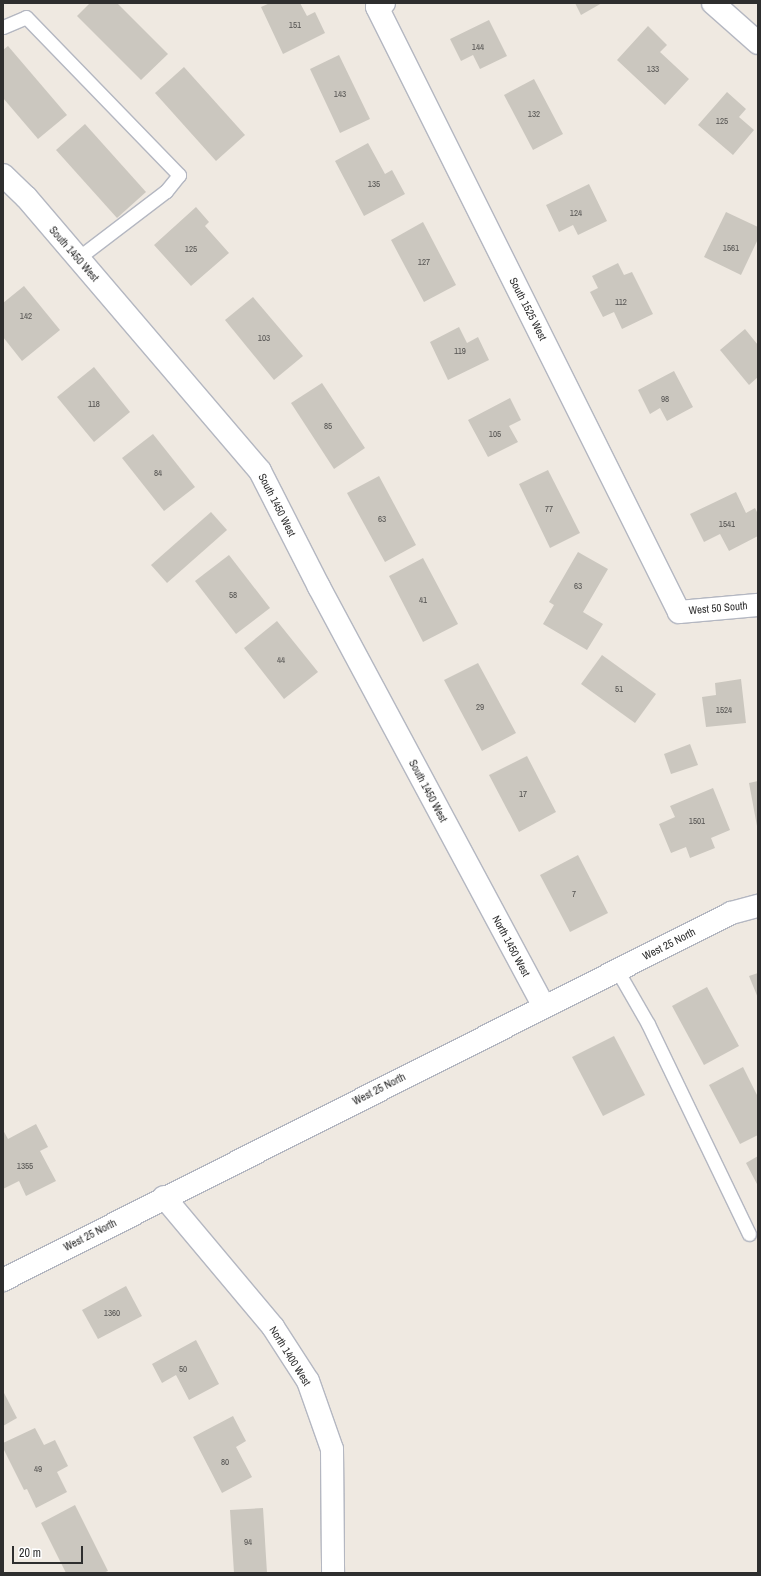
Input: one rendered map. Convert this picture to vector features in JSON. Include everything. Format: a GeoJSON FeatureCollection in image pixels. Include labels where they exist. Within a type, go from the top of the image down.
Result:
{"type":"FeatureCollection","features":[{"type":"Feature","properties":{"kind":"street"},"geometry":{"type":"LineString","coordinates":[[713,3],[758,43]]}},
{"type":"Feature","properties":{"kind":"street","name":"South 1525 West"},"geometry":{"type":"LineString","coordinates":[[380,5],[679,612]]}},
{"type":"Feature","properties":{"kind":"street","name":"South 1450 West"},"geometry":{"type":"LineString","coordinates":[[3,175],[26,197],[260,471],[478,884]]}},
{"type":"Feature","properties":{"kind":"street","name":"West 50 South"},"geometry":{"type":"LineString","coordinates":[[679,612],[758,605]]}},
{"type":"Feature","properties":{"kind":"street","name":"North 1450 West"},"geometry":{"type":"LineString","coordinates":[[478,884],[544,1007]]}},
{"type":"Feature","properties":{"kind":"street","name":"West 25 North"},"geometry":{"type":"LineString","coordinates":[[3,1280],[731,913],[758,906]]}},
{"type":"Feature","properties":{"kind":"street","name":"North 1400 West"},"geometry":{"type":"LineString","coordinates":[[164,1198],[273,1327],[308,1381],[332,1449],[333,1573]]}},
{"type":"Feature","properties":{"kind":"lane"},"geometry":{"type":"LineString","coordinates":[[3,27],[26,17],[179,175],[166,190],[78,258]]}},
{"type":"Feature","properties":{"kind":"lane"},"geometry":{"type":"LineString","coordinates":[[617,970],[648,1024],[748,1234]]}},
{"type":"Feature","properties":{"kind":"building"},"geometry":{"type":"Polygon","coordinates":[[[90,3],[117,3],[168,54],[141,80],[77,16],[90,3]]]}},
{"type":"Feature","properties":{"kind":"building"},"geometry":{"type":"Polygon","coordinates":[[[270,3],[300,3],[307,16],[315,12],[325,33],[283,54],[261,7],[270,3]]]}},
{"type":"Feature","properties":{"kind":"building"},"geometry":{"type":"Polygon","coordinates":[[[575,3],[602,3],[581,15],[575,3]]]}},
{"type":"Feature","properties":{"kind":"building"},"geometry":{"type":"Polygon","coordinates":[[[489,20],[507,56],[480,69],[473,55],[461,61],[450,39],[489,20]]]}},
{"type":"Feature","properties":{"kind":"building"},"geometry":{"type":"Polygon","coordinates":[[[648,26],[667,45],[660,52],[689,79],[665,105],[617,60],[648,26]]]}},
{"type":"Feature","properties":{"kind":"building"},"geometry":{"type":"Polygon","coordinates":[[[8,46],[67,115],[38,139],[3,98],[3,50],[8,46]]]}},
{"type":"Feature","properties":{"kind":"building"},"geometry":{"type":"Polygon","coordinates":[[[339,55],[370,119],[340,133],[310,69],[339,55]]]}},
{"type":"Feature","properties":{"kind":"building"},"geometry":{"type":"Polygon","coordinates":[[[184,67],[245,135],[216,161],[155,93],[184,67]]]}},
{"type":"Feature","properties":{"kind":"building"},"geometry":{"type":"Polygon","coordinates":[[[534,79],[563,134],[533,150],[504,95],[534,79]]]}},
{"type":"Feature","properties":{"kind":"building"},"geometry":{"type":"Polygon","coordinates":[[[727,92],[746,109],[739,117],[754,130],[733,155],[698,125],[727,92]]]}},
{"type":"Feature","properties":{"kind":"building"},"geometry":{"type":"Polygon","coordinates":[[[85,124],[146,192],[117,218],[56,150],[85,124]]]}},
{"type":"Feature","properties":{"kind":"building"},"geometry":{"type":"Polygon","coordinates":[[[368,143],[385,174],[392,170],[405,194],[364,216],[335,161],[368,143]]]}},
{"type":"Feature","properties":{"kind":"building"},"geometry":{"type":"Polygon","coordinates":[[[589,184],[607,221],[578,235],[573,225],[559,232],[546,205],[589,184]]]}},
{"type":"Feature","properties":{"kind":"building"},"geometry":{"type":"Polygon","coordinates":[[[196,207],[209,222],[205,226],[229,253],[191,286],[154,245],[196,207]]]}},
{"type":"Feature","properties":{"kind":"building"},"geometry":{"type":"Polygon","coordinates":[[[726,212],[758,227],[758,239],[741,275],[704,257],[726,212]]]}},
{"type":"Feature","properties":{"kind":"building"},"geometry":{"type":"Polygon","coordinates":[[[423,222],[456,285],[424,302],[391,240],[423,222]]]}},
{"type":"Feature","properties":{"kind":"building"},"geometry":{"type":"Polygon","coordinates":[[[618,263],[624,275],[632,272],[653,314],[622,329],[614,312],[603,317],[590,292],[598,288],[592,276],[618,263]]]}},
{"type":"Feature","properties":{"kind":"building"},"geometry":{"type":"Polygon","coordinates":[[[24,286],[60,330],[22,361],[3,337],[3,303],[24,286]]]}},
{"type":"Feature","properties":{"kind":"building"},"geometry":{"type":"Polygon","coordinates":[[[253,297],[303,356],[274,380],[225,320],[253,297]]]}},
{"type":"Feature","properties":{"kind":"building"},"geometry":{"type":"Polygon","coordinates":[[[459,327],[467,343],[478,337],[489,360],[448,380],[430,342],[459,327]]]}},
{"type":"Feature","properties":{"kind":"building"},"geometry":{"type":"Polygon","coordinates":[[[745,329],[758,345],[758,377],[749,385],[720,350],[745,329]]]}},
{"type":"Feature","properties":{"kind":"building"},"geometry":{"type":"Polygon","coordinates":[[[94,367],[130,412],[94,442],[57,397],[94,367]]]}},
{"type":"Feature","properties":{"kind":"building"},"geometry":{"type":"Polygon","coordinates":[[[674,371],[693,407],[667,421],[660,408],[650,414],[638,390],[674,371]]]}},
{"type":"Feature","properties":{"kind":"building"},"geometry":{"type":"Polygon","coordinates":[[[322,383],[365,448],[334,469],[291,403],[322,383]]]}},
{"type":"Feature","properties":{"kind":"building"},"geometry":{"type":"Polygon","coordinates":[[[510,398],[521,420],[509,426],[518,442],[488,457],[468,420],[510,398]]]}},
{"type":"Feature","properties":{"kind":"building"},"geometry":{"type":"Polygon","coordinates":[[[153,434],[195,487],[164,511],[122,458],[153,434]]]}},
{"type":"Feature","properties":{"kind":"building"},"geometry":{"type":"Polygon","coordinates":[[[548,470],[580,533],[550,548],[519,484],[548,470]]]}},
{"type":"Feature","properties":{"kind":"building"},"geometry":{"type":"Polygon","coordinates":[[[379,476],[416,545],[385,562],[347,493],[379,476]]]}},
{"type":"Feature","properties":{"kind":"building"},"geometry":{"type":"Polygon","coordinates":[[[736,492],[746,513],[755,508],[758,514],[758,536],[729,551],[720,534],[704,542],[690,514],[736,492]]]}},
{"type":"Feature","properties":{"kind":"building"},"geometry":{"type":"Polygon","coordinates":[[[211,512],[227,530],[167,583],[151,565],[211,512]]]}},
{"type":"Feature","properties":{"kind":"building"},"geometry":{"type":"Polygon","coordinates":[[[578,552],[608,569],[583,612],[603,624],[587,650],[543,624],[554,605],[549,602],[578,552]]]}},
{"type":"Feature","properties":{"kind":"building"},"geometry":{"type":"Polygon","coordinates":[[[229,555],[270,608],[236,634],[195,581],[229,555]]]}},
{"type":"Feature","properties":{"kind":"building"},"geometry":{"type":"Polygon","coordinates":[[[423,558],[458,624],[423,642],[389,576],[423,558]]]}},
{"type":"Feature","properties":{"kind":"building"},"geometry":{"type":"Polygon","coordinates":[[[277,621],[318,672],[284,699],[244,648],[277,621]]]}},
{"type":"Feature","properties":{"kind":"building"},"geometry":{"type":"Polygon","coordinates":[[[602,655],[656,694],[635,723],[581,684],[602,655]]]}},
{"type":"Feature","properties":{"kind":"building"},"geometry":{"type":"Polygon","coordinates":[[[478,663],[516,733],[482,751],[444,680],[478,663]]]}},
{"type":"Feature","properties":{"kind":"building"},"geometry":{"type":"Polygon","coordinates":[[[741,679],[746,723],[706,727],[702,697],[716,695],[715,683],[741,679]]]}},
{"type":"Feature","properties":{"kind":"building"},"geometry":{"type":"Polygon","coordinates":[[[690,744],[698,765],[671,774],[664,754],[690,744]]]}},
{"type":"Feature","properties":{"kind":"building"},"geometry":{"type":"Polygon","coordinates":[[[527,756],[556,812],[519,832],[489,775],[527,756]]]}},
{"type":"Feature","properties":{"kind":"building"},"geometry":{"type":"Polygon","coordinates":[[[758,781],[758,825],[757,826],[749,783],[758,781]]]}},
{"type":"Feature","properties":{"kind":"building"},"geometry":{"type":"Polygon","coordinates":[[[713,788],[730,830],[711,838],[715,848],[690,858],[686,847],[671,853],[659,824],[675,817],[670,806],[713,788]]]}},
{"type":"Feature","properties":{"kind":"building"},"geometry":{"type":"Polygon","coordinates":[[[578,855],[608,913],[570,932],[540,875],[578,855]]]}},
{"type":"Feature","properties":{"kind":"building"},"geometry":{"type":"Polygon","coordinates":[[[758,973],[758,998],[749,976],[758,973]]]}},
{"type":"Feature","properties":{"kind":"building"},"geometry":{"type":"Polygon","coordinates":[[[707,987],[739,1046],[704,1065],[672,1006],[707,987]]]}},
{"type":"Feature","properties":{"kind":"building"},"geometry":{"type":"Polygon","coordinates":[[[614,1036],[645,1095],[603,1116],[572,1057],[614,1036]]]}},
{"type":"Feature","properties":{"kind":"building"},"geometry":{"type":"Polygon","coordinates":[[[743,1067],[758,1097],[758,1135],[740,1144],[709,1085],[743,1067]]]}},
{"type":"Feature","properties":{"kind":"building"},"geometry":{"type":"Polygon","coordinates":[[[36,1124],[48,1147],[40,1151],[56,1181],[26,1196],[19,1181],[3,1189],[3,1130],[8,1139],[36,1124]]]}},
{"type":"Feature","properties":{"kind":"building"},"geometry":{"type":"Polygon","coordinates":[[[758,1156],[758,1186],[746,1163],[758,1156]]]}},
{"type":"Feature","properties":{"kind":"building"},"geometry":{"type":"Polygon","coordinates":[[[126,1286],[142,1316],[98,1339],[82,1310],[126,1286]]]}},
{"type":"Feature","properties":{"kind":"building"},"geometry":{"type":"Polygon","coordinates":[[[196,1340],[219,1384],[189,1400],[176,1375],[162,1383],[152,1364],[196,1340]]]}},
{"type":"Feature","properties":{"kind":"building"},"geometry":{"type":"Polygon","coordinates":[[[3,1391],[17,1418],[3,1426],[3,1391]]]}},
{"type":"Feature","properties":{"kind":"building"},"geometry":{"type":"Polygon","coordinates":[[[233,1416],[246,1441],[236,1447],[252,1477],[222,1493],[193,1437],[233,1416]]]}},
{"type":"Feature","properties":{"kind":"building"},"geometry":{"type":"Polygon","coordinates":[[[35,1428],[44,1445],[55,1440],[68,1466],[57,1472],[67,1492],[36,1508],[27,1489],[24,1490],[3,1448],[3,1443],[35,1428]]]}},
{"type":"Feature","properties":{"kind":"building"},"geometry":{"type":"Polygon","coordinates":[[[75,1505],[108,1571],[103,1573],[66,1573],[41,1523],[75,1505]]]}},
{"type":"Feature","properties":{"kind":"building"},"geometry":{"type":"Polygon","coordinates":[[[263,1508],[267,1573],[234,1573],[230,1510],[263,1508]]]}}]}
